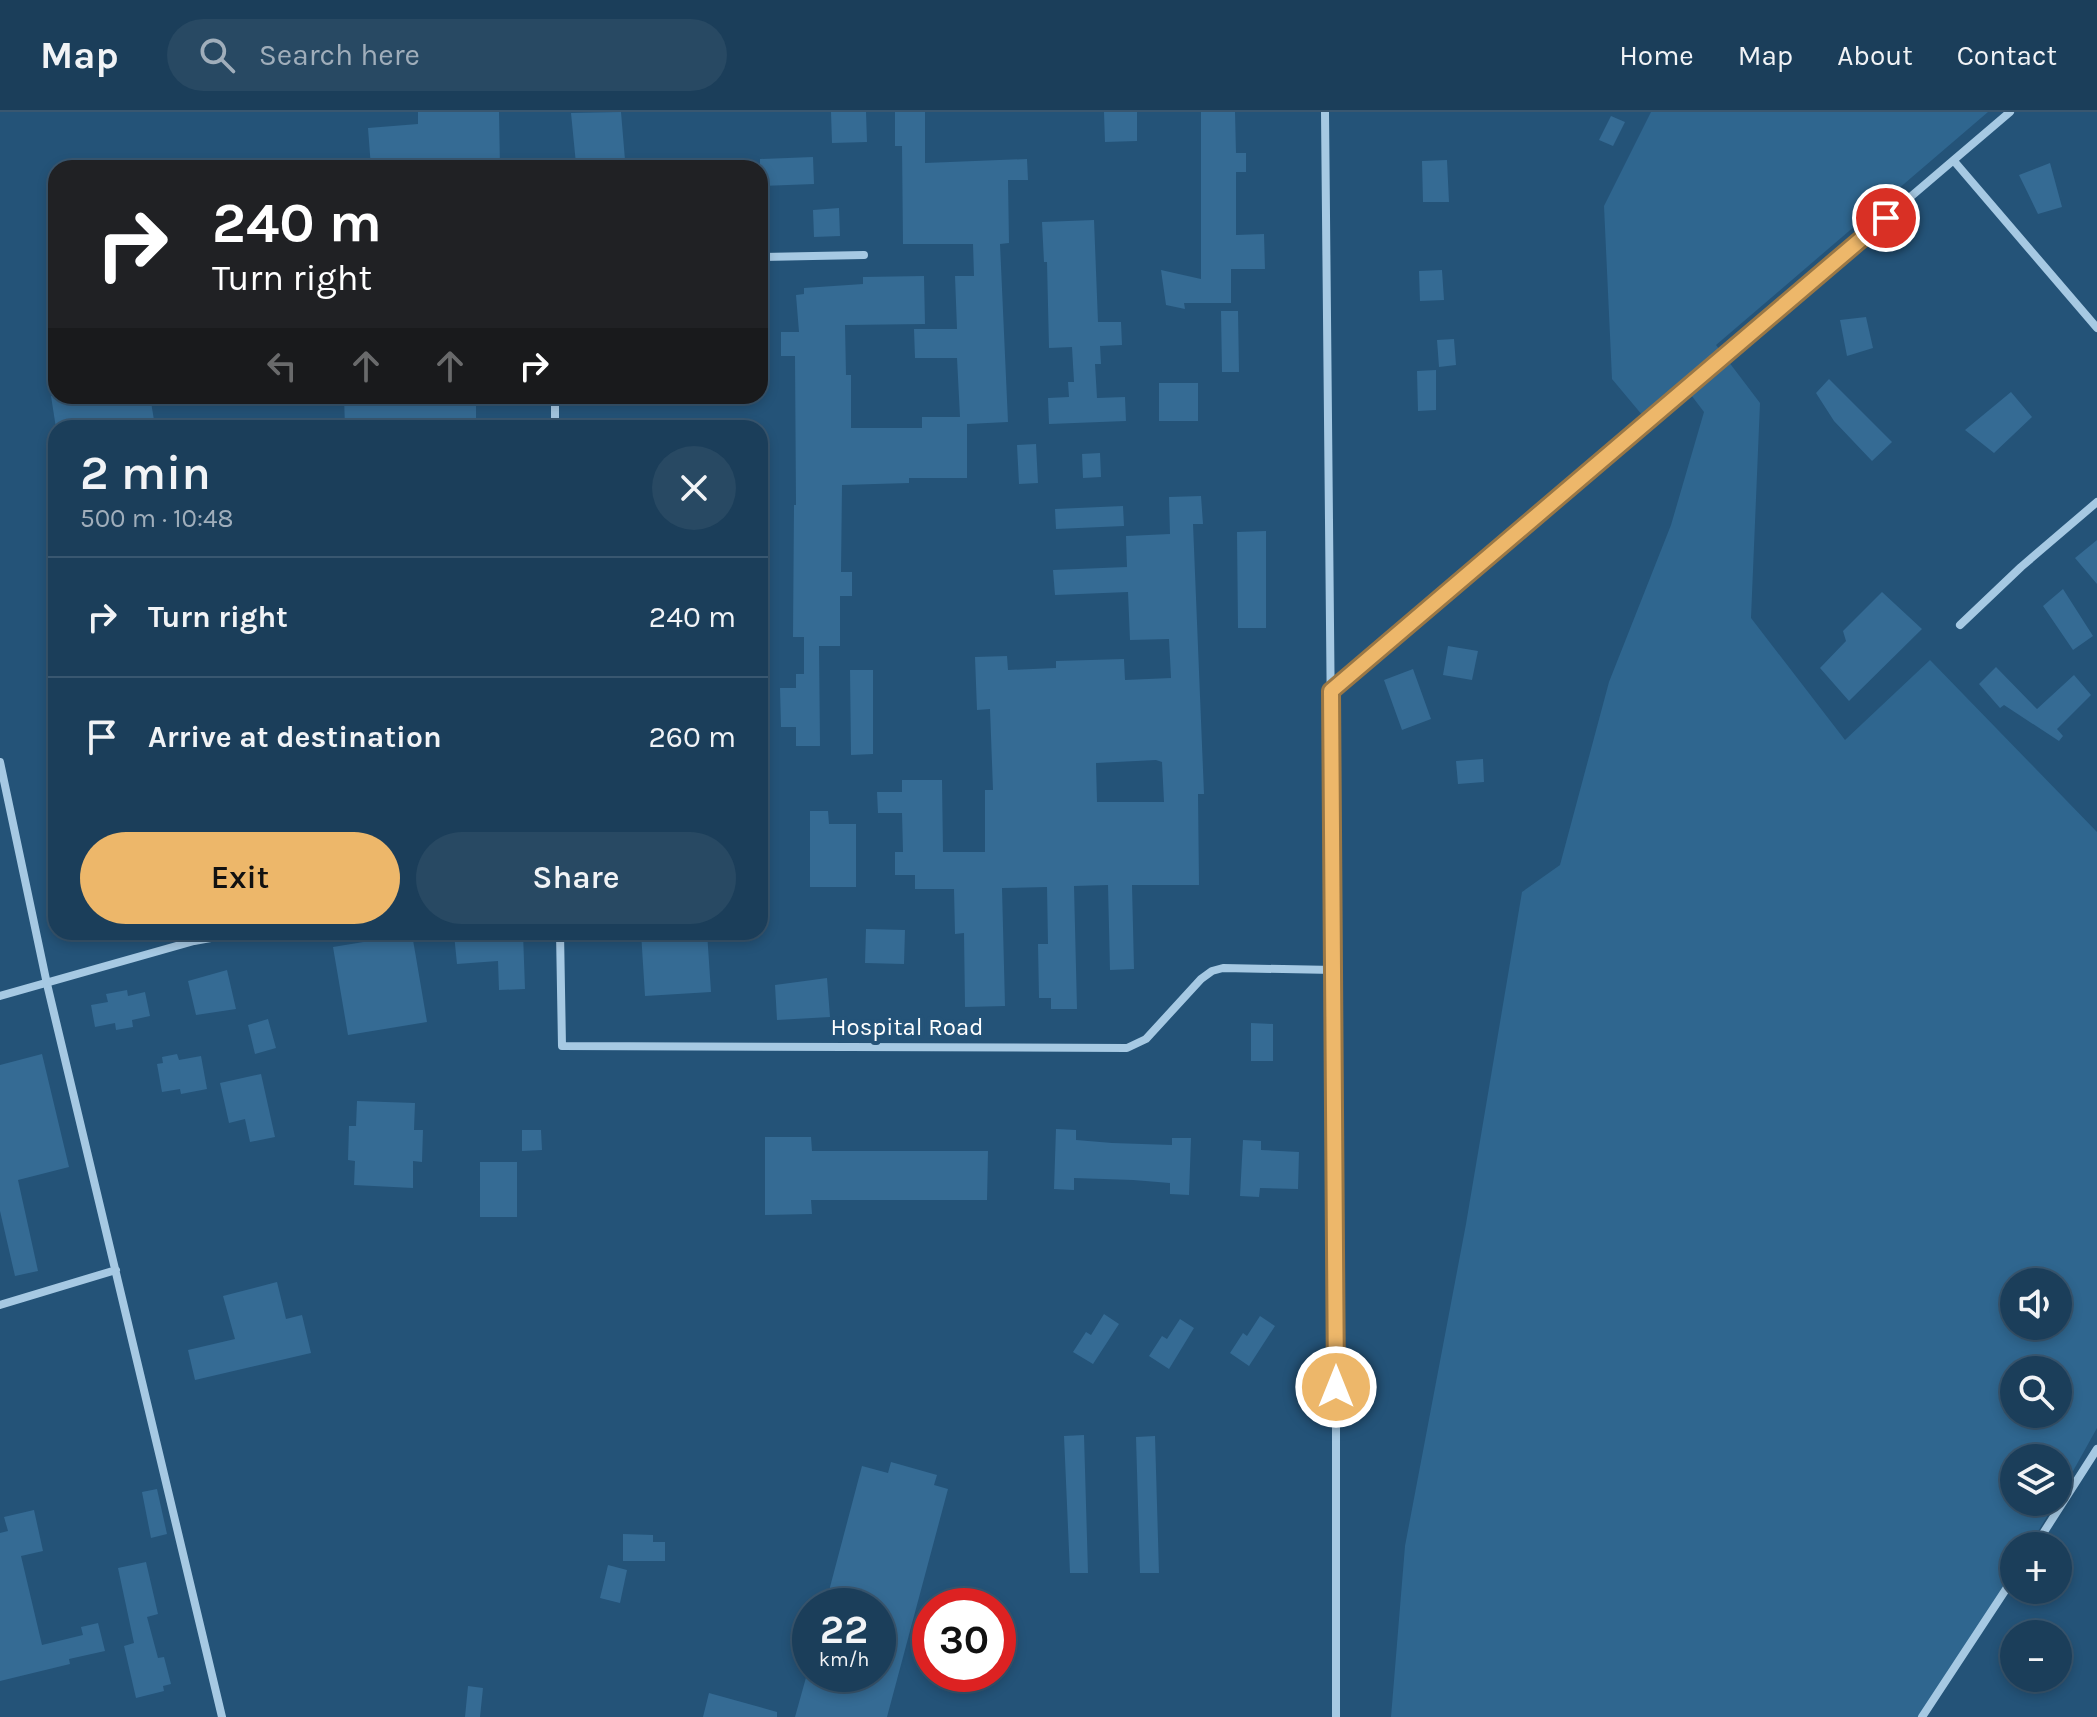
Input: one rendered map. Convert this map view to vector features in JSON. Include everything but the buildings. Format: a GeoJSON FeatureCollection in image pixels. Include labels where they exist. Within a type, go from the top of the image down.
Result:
{"type":"FeatureCollection","features":[{"type":"Feature","properties":{"kind":"street"},"geometry":{"type":"LineString","coordinates":[[1325,112],[1334,970],[1336,1717]]}},
{"type":"Feature","properties":{"kind":"street"},"geometry":{"type":"LineString","coordinates":[[1331,691],[2010,112]]}},
{"type":"Feature","properties":{"kind":"street"},"geometry":{"type":"LineString","coordinates":[[1954,161],[2097,328]]}},
{"type":"Feature","properties":{"kind":"street"},"geometry":{"type":"LineString","coordinates":[[768,257],[864,255]]}},
{"type":"Feature","properties":{"kind":"street"},"geometry":{"type":"LineString","coordinates":[[1960,625],[2021,567],[2097,502]]}},
{"type":"Feature","properties":{"kind":"street"},"geometry":{"type":"LineString","coordinates":[[0,762],[47,984],[222,1717]]}},
{"type":"Feature","properties":{"kind":"street"},"geometry":{"type":"LineString","coordinates":[[0,996],[200,940]]}},
{"type":"Feature","properties":{"kind":"street","name":"Hospital Road"},"geometry":{"type":"LineString","coordinates":[[560,940],[562,1046],[1127,1048],[1146,1039],[1212,971],[1223,968],[1334,970]]}},
{"type":"Feature","properties":{"kind":"street"},"geometry":{"type":"LineString","coordinates":[[0,1305],[116,1270]]}},
{"type":"Feature","properties":{"kind":"street"},"geometry":{"type":"LineString","coordinates":[[2044,1532],[2097,1449]]}},
{"type":"Feature","properties":{"kind":"street"},"geometry":{"type":"LineString","coordinates":[[1922,1717],[2000,1598]]}},
{"type":"Feature","properties":{"kind":"shaded area"},"geometry":{"type":"Polygon","coordinates":[[[1651,112],[1988,112],[1716,345],[1760,403],[1751,618],[1845,740],[1930,660],[2097,832],[2097,1428],[2072,1473],[2072,1444],[2000,1444],[2000,1516],[2047,1516],[2038,1532],[2000,1532],[2000,1592],[1921,1717],[1391,1717],[1405,1546],[1466,1224],[1522,892],[1560,865],[1609,682],[1671,525],[1704,412],[1685,387],[1648,422],[1612,379],[1604,206],[1651,112]]]}},
{"type":"Feature","properties":{"kind":"route"},"geometry":{"type":"LineString","coordinates":[[1336,1387],[1331,691],[1886,218]]}}]}
